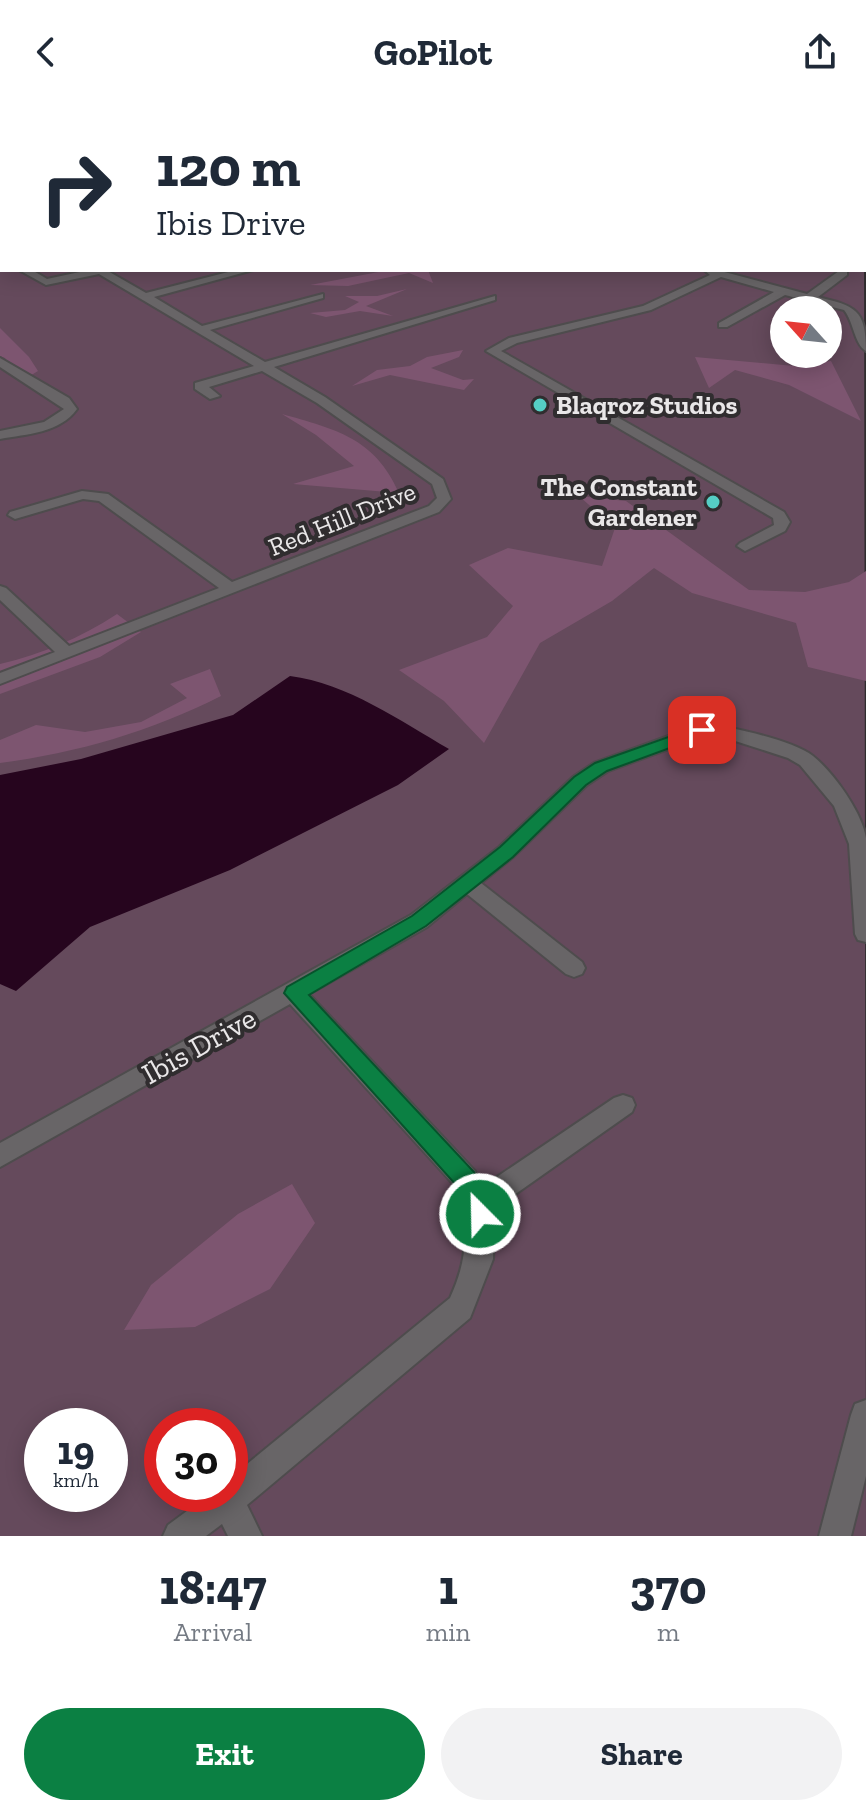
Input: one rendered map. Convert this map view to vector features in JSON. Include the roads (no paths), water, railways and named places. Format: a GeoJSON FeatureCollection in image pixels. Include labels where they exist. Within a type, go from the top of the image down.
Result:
{"type":"FeatureCollection","features":[{"type":"Feature","properties":{"kind":"street"},"geometry":{"type":"LineString","coordinates":[[28,272],[46,282],[90,272]]}},
{"type":"Feature","properties":{"kind":"street","name":"Red Hill Drive"},"geometry":{"type":"LineString","coordinates":[[0,679],[434,509],[444,499],[438,482],[321,400],[103,272]]}},
{"type":"Feature","properties":{"kind":"street"},"geometry":{"type":"LineString","coordinates":[[146,296],[240,272]]}},
{"type":"Feature","properties":{"kind":"street"},"geometry":{"type":"LineString","coordinates":[[745,546],[780,528],[783,522],[779,515],[492,351],[513,340],[647,308],[713,272],[806,296]]}},
{"type":"Feature","properties":{"kind":"street"},"geometry":{"type":"LineString","coordinates":[[811,296],[843,273]]}},
{"type":"Feature","properties":{"kind":"street"},"geometry":{"type":"LineString","coordinates":[[723,325],[785,290]]}},
{"type":"Feature","properties":{"kind":"street"},"geometry":{"type":"LineString","coordinates":[[199,330],[319,296]]}},
{"type":"Feature","properties":{"kind":"street"},"geometry":{"type":"LineString","coordinates":[[214,396],[199,386],[491,298]]}},
{"type":"Feature","properties":{"kind":"street"},"geometry":{"type":"LineString","coordinates":[[842,303],[866,303]]}},
{"type":"Feature","properties":{"kind":"street"},"geometry":{"type":"LineString","coordinates":[[842,306],[854,313],[866,347]]}},
{"type":"Feature","properties":{"kind":"street"},"geometry":{"type":"LineString","coordinates":[[0,362],[65,401],[71,409],[69,414],[58,420],[0,435]]}},
{"type":"Feature","properties":{"kind":"street"},"geometry":{"type":"LineString","coordinates":[[15,515],[82,495],[103,497],[231,589]]}},
{"type":"Feature","properties":{"kind":"street"},"geometry":{"type":"LineString","coordinates":[[0,591],[66,653]]}},
{"type":"Feature","properties":{"kind":"street","name":"Ibis Drive"},"geometry":{"type":"LineString","coordinates":[[0,1156],[419,921],[469,884],[580,781],[601,767],[702,730],[728,732],[807,761],[843,804],[859,844],[866,934]]}},
{"type":"Feature","properties":{"kind":"street"},"geometry":{"type":"LineString","coordinates":[[469,884],[574,968]]}},
{"type":"Feature","properties":{"kind":"street"},"geometry":{"type":"LineString","coordinates":[[248,1484],[460,1308],[474,1279],[482,1240],[477,1206],[466,1179],[294,993]]}},
{"type":"Feature","properties":{"kind":"street"},"geometry":{"type":"LineString","coordinates":[[477,1206],[623,1105]]}},
{"type":"Feature","properties":{"kind":"street"},"geometry":{"type":"LineString","coordinates":[[835,1536],[866,1415]]}},
{"type":"Feature","properties":{"kind":"street"},"geometry":{"type":"LineString","coordinates":[[179,1536],[212,1512]]}},
{"type":"Feature","properties":{"kind":"street"},"geometry":{"type":"LineString","coordinates":[[233,1512],[246,1536]]}},
{"type":"Feature","properties":{"kind":"place","name":"Blaqroz Studios"},"geometry":{"type":"Point","coordinates":[540,405]}},
{"type":"Feature","properties":{"kind":"place","name":"The Constant Gardener"},"geometry":{"type":"Point","coordinates":[713,502]}}]}
